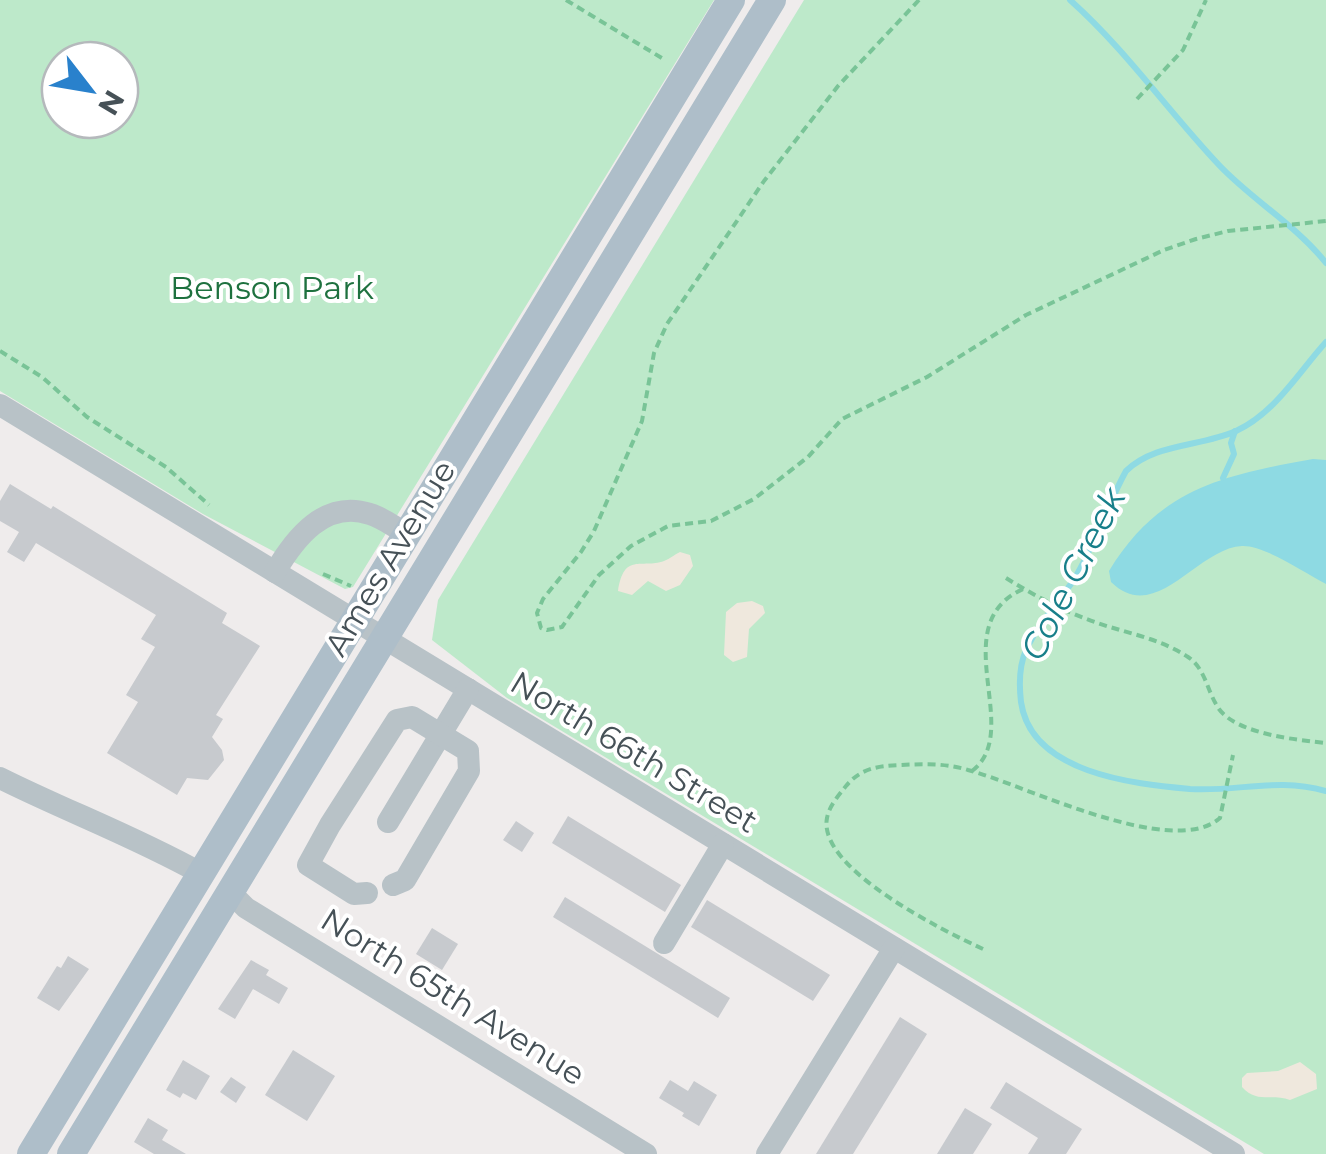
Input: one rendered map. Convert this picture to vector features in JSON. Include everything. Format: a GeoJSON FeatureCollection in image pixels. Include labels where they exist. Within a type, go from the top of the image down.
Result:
{"type":"FeatureCollection","features":[{"type":"Feature","properties":{"kind":"main road","name":"Ames Avenue"},"geometry":{"type":"LineString","coordinates":[[31,1154],[731,0]]}},
{"type":"Feature","properties":{"kind":"main road","name":"Ames Avenue"},"geometry":{"type":"LineString","coordinates":[[71,1154],[772,0]]}},
{"type":"Feature","properties":{"kind":"street","name":"North 66th Street"},"geometry":{"type":"LineString","coordinates":[[0,406],[1234,1154]]}},
{"type":"Feature","properties":{"kind":"street"},"geometry":{"type":"LineString","coordinates":[[275,572],[301,534],[332,514],[366,512],[406,533]]}},
{"type":"Feature","properties":{"kind":"street"},"geometry":{"type":"LineString","coordinates":[[388,822],[468,688]]}},
{"type":"Feature","properties":{"kind":"street"},"geometry":{"type":"LineString","coordinates":[[367,893],[354,894],[308,865],[397,720],[412,717],[468,751],[470,771],[405,880],[393,884]]}},
{"type":"Feature","properties":{"kind":"street"},"geometry":{"type":"LineString","coordinates":[[0,778],[200,873]]}},
{"type":"Feature","properties":{"kind":"street"},"geometry":{"type":"LineString","coordinates":[[664,944],[723,844]]}},
{"type":"Feature","properties":{"kind":"street","name":"North 65th Avenue"},"geometry":{"type":"LineString","coordinates":[[229,891],[246,908],[646,1154]]}},
{"type":"Feature","properties":{"kind":"street"},"geometry":{"type":"LineString","coordinates":[[767,1154],[894,948]]}},
{"type":"Feature","properties":{"kind":"path"},"geometry":{"type":"LineString","coordinates":[[566,0],[674,65]]}},
{"type":"Feature","properties":{"kind":"path"},"geometry":{"type":"LineString","coordinates":[[919,0],[838,86],[764,180],[668,324],[654,353],[642,420],[594,531],[543,599],[538,613],[541,628],[562,627],[592,582],[631,546],[668,526],[711,521],[754,499],[808,457],[842,419],[927,377],[1026,314],[1178,245],[1228,231],[1323,221]]}},
{"type":"Feature","properties":{"kind":"path"},"geometry":{"type":"LineString","coordinates":[[1137,100],[1176,60],[1206,0]]}},
{"type":"Feature","properties":{"kind":"path"},"geometry":{"type":"LineString","coordinates":[[0,351],[42,378],[87,418],[166,467],[218,512]]}},
{"type":"Feature","properties":{"kind":"path"},"geometry":{"type":"LineString","coordinates":[[318,572],[354,587]]}},
{"type":"Feature","properties":{"kind":"path"},"geometry":{"type":"LineString","coordinates":[[1006,578],[1083,618],[1144,636],[1191,658],[1201,669],[1218,708],[1242,725],[1269,734],[1326,743]]}},
{"type":"Feature","properties":{"kind":"path"},"geometry":{"type":"LineString","coordinates":[[972,770],[982,764],[990,748],[986,660],[990,623],[1006,598],[1023,589]]}},
{"type":"Feature","properties":{"kind":"path"},"geometry":{"type":"LineString","coordinates":[[984,949],[958,938],[879,890],[840,854],[827,831],[827,818],[860,771],[918,764],[948,765],[1139,827],[1181,832],[1205,829],[1220,818],[1232,755]]}},
{"type":"Feature","properties":{"kind":"green space","name":"Benson Park"},"geometry":{"type":"Polygon","coordinates":[[[0,0],[714,0],[353,587],[345,589],[203,514],[0,391],[0,0]]]}},
{"type":"Feature","properties":{"kind":"green space"},"geometry":{"type":"Polygon","coordinates":[[[804,0],[1326,0],[1326,1154],[1264,1154],[507,698],[432,640],[438,600],[804,0]]]}},
{"type":"Feature","properties":{"kind":"sand"},"geometry":{"type":"Polygon","coordinates":[[[680,552],[690,555],[693,566],[680,585],[666,591],[648,581],[632,595],[618,591],[629,566],[664,561],[680,552]]]}},
{"type":"Feature","properties":{"kind":"sand"},"geometry":{"type":"Polygon","coordinates":[[[752,601],[763,606],[765,613],[749,629],[747,657],[733,662],[724,655],[726,612],[737,603],[752,601]]]}},
{"type":"Feature","properties":{"kind":"sand"},"geometry":{"type":"Polygon","coordinates":[[[1300,1062],[1316,1074],[1317,1089],[1290,1100],[1259,1097],[1242,1087],[1242,1078],[1247,1073],[1278,1071],[1300,1062]]]}},
{"type":"Feature","properties":{"kind":"water"},"geometry":{"type":"Polygon","coordinates":[[[1313,459],[1326,460],[1326,584],[1273,555],[1242,546],[1225,550],[1160,590],[1144,595],[1128,593],[1111,582],[1109,571],[1129,543],[1172,503],[1223,480],[1313,459]]]}},
{"type":"Feature","properties":{"kind":"building"},"geometry":{"type":"Polygon","coordinates":[[[10,484],[51,509],[53,506],[227,613],[222,623],[260,646],[216,715],[223,719],[212,737],[224,760],[208,780],[187,778],[177,795],[107,753],[138,702],[126,695],[155,647],[141,639],[156,615],[36,543],[24,562],[7,552],[19,532],[0,521],[0,501],[10,484]]]}},
{"type":"Feature","properties":{"kind":"building"},"geometry":{"type":"Polygon","coordinates":[[[568,816],[681,885],[665,912],[552,843],[568,816]]]}},
{"type":"Feature","properties":{"kind":"building"},"geometry":{"type":"Polygon","coordinates":[[[516,821],[534,833],[522,852],[503,840],[516,821]]]}},
{"type":"Feature","properties":{"kind":"building"},"geometry":{"type":"Polygon","coordinates":[[[565,897],[730,998],[718,1018],[553,917],[565,897]]]}},
{"type":"Feature","properties":{"kind":"building"},"geometry":{"type":"Polygon","coordinates":[[[707,900],[830,975],[813,1001],[691,927],[707,900]]]}},
{"type":"Feature","properties":{"kind":"building"},"geometry":{"type":"Polygon","coordinates":[[[432,928],[458,944],[442,970],[416,954],[432,928]]]}},
{"type":"Feature","properties":{"kind":"building"},"geometry":{"type":"Polygon","coordinates":[[[68,956],[89,969],[59,1011],[37,998],[68,956]]]}},
{"type":"Feature","properties":{"kind":"building"},"geometry":{"type":"Polygon","coordinates":[[[251,960],[288,988],[279,1004],[253,989],[235,1019],[218,1009],[251,960]]]}},
{"type":"Feature","properties":{"kind":"building"},"geometry":{"type":"Polygon","coordinates":[[[900,1017],[927,1034],[853,1154],[816,1154],[900,1017]]]}},
{"type":"Feature","properties":{"kind":"building"},"geometry":{"type":"Polygon","coordinates":[[[293,1050],[335,1076],[307,1121],[265,1095],[293,1050]]]}},
{"type":"Feature","properties":{"kind":"building"},"geometry":{"type":"Polygon","coordinates":[[[183,1060],[210,1076],[196,1100],[183,1093],[180,1098],[166,1090],[183,1060]]]}},
{"type":"Feature","properties":{"kind":"building"},"geometry":{"type":"Polygon","coordinates":[[[231,1077],[246,1087],[236,1103],[220,1092],[231,1077]]]}},
{"type":"Feature","properties":{"kind":"building"},"geometry":{"type":"Polygon","coordinates":[[[670,1080],[688,1091],[694,1081],[717,1095],[699,1126],[659,1098],[670,1080]]]}},
{"type":"Feature","properties":{"kind":"building"},"geometry":{"type":"Polygon","coordinates":[[[1006,1082],[1082,1129],[1066,1154],[1028,1154],[1038,1138],[990,1108],[1006,1082]]]}},
{"type":"Feature","properties":{"kind":"building"},"geometry":{"type":"Polygon","coordinates":[[[965,1108],[992,1124],[973,1154],[937,1154],[965,1108]]]}},
{"type":"Feature","properties":{"kind":"building"},"geometry":{"type":"Polygon","coordinates":[[[148,1118],[168,1130],[162,1140],[186,1154],[154,1154],[134,1142],[148,1118]]]}},
{"type":"Feature","properties":{"kind":"waterway","name":"Cole Creek"},"geometry":{"type":"LineString","coordinates":[[1070,0],[1110,39],[1219,165],[1326,263]]}},
{"type":"Feature","properties":{"kind":"waterway","name":"Cole Creek"},"geometry":{"type":"LineString","coordinates":[[1326,342],[1274,403],[1250,423],[1222,436],[1150,455],[1126,471],[1080,569],[1026,650],[1020,682],[1021,702],[1029,726],[1044,745],[1088,770],[1114,778],[1190,789],[1291,785],[1326,791]]}},
{"type":"Feature","properties":{"kind":"waterway"},"geometry":{"type":"LineString","coordinates":[[1223,478],[1234,454],[1231,443],[1235,431]]}}]}
